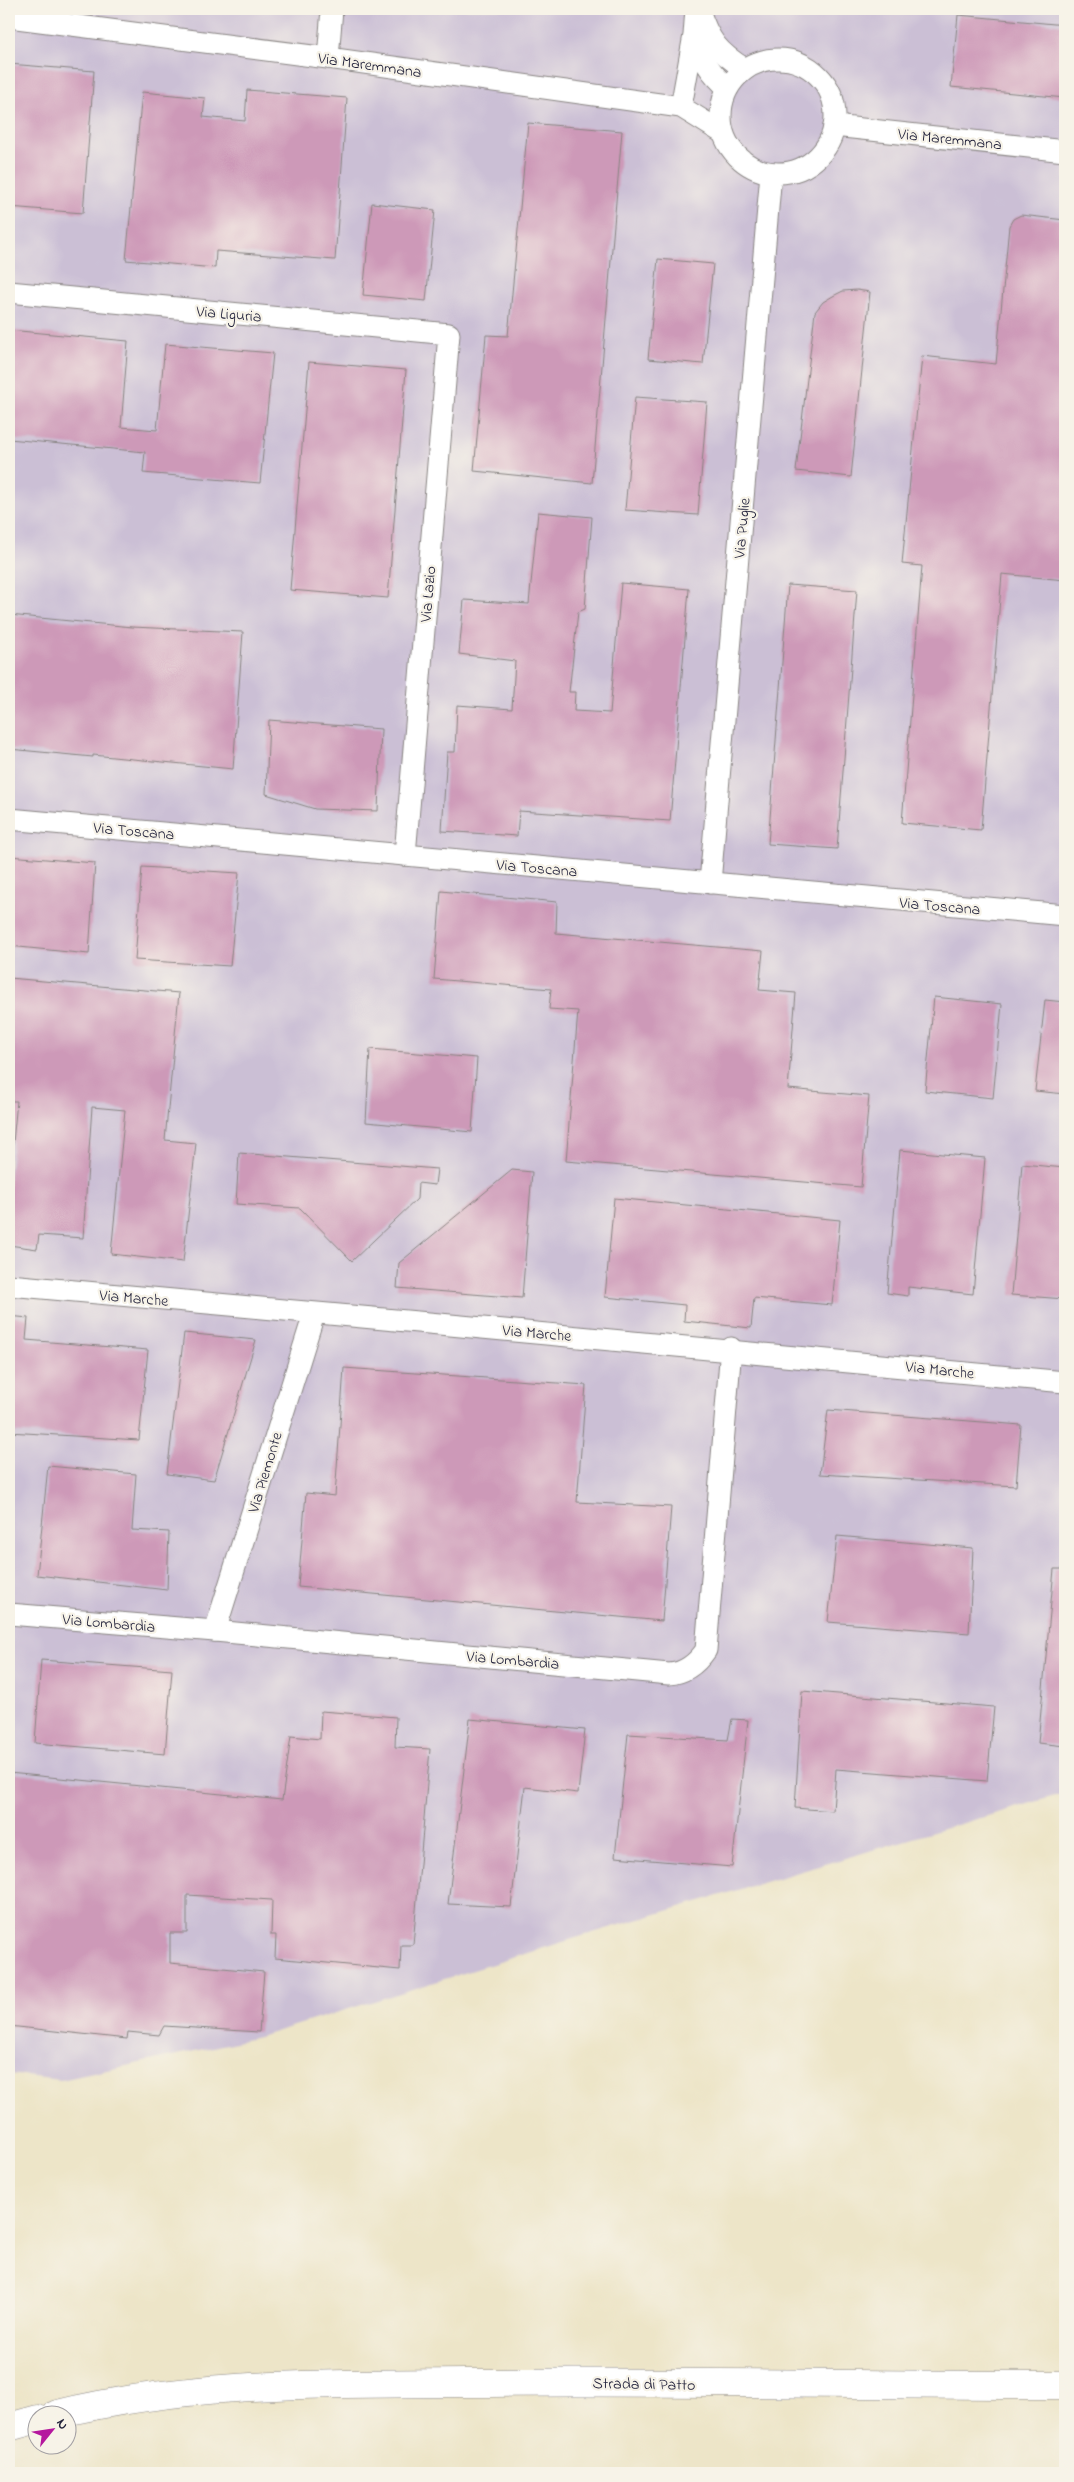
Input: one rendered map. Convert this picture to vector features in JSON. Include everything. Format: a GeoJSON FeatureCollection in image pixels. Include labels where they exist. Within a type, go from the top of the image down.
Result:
{"type":"FeatureCollection","features":[{"type":"Feature","properties":{"kind":"main road","name":"Strada di Patto"},"geometry":{"type":"LineString","coordinates":[[78,2410],[146,2396],[222,2388],[292,2384],[557,2382],[763,2385],[1065,2385]]}},
{"type":"Feature","properties":{"kind":"main road"},"geometry":{"type":"LineString","coordinates":[[9,2426],[28,2421]]}},
{"type":"Feature","properties":{"kind":"street"},"geometry":{"type":"LineString","coordinates":[[328,58],[332,9]]}},
{"type":"Feature","properties":{"kind":"street"},"geometry":{"type":"LineString","coordinates":[[681,107],[698,9]]}},
{"type":"Feature","properties":{"kind":"street"},"geometry":{"type":"LineString","coordinates":[[698,9],[712,42],[722,53],[745,69]]}},
{"type":"Feature","properties":{"kind":"street","name":"Via Maremmana"},"geometry":{"type":"LineString","coordinates":[[9,18],[328,58],[681,107],[723,132]]}},
{"type":"Feature","properties":{"kind":"street"},"geometry":{"type":"LineString","coordinates":[[694,35],[703,60],[728,88]]}},
{"type":"Feature","properties":{"kind":"street"},"geometry":{"type":"LineString","coordinates":[[789,60],[806,66],[820,78],[830,92],[835,110],[834,126],[828,146],[816,160],[792,172],[771,173],[749,166],[736,155],[723,132],[721,108],[728,88],[745,69],[764,61],[789,60]]}},
{"type":"Feature","properties":{"kind":"street","name":"Via Maremmana"},"geometry":{"type":"LineString","coordinates":[[834,126],[1065,150]]}},
{"type":"Feature","properties":{"kind":"street","name":"Via Puglie"},"geometry":{"type":"LineString","coordinates":[[710,883],[771,173]]}},
{"type":"Feature","properties":{"kind":"street","name":"Via Liguria"},"geometry":{"type":"LineString","coordinates":[[9,292],[449,334]]}},
{"type":"Feature","properties":{"kind":"street","name":"Via Lazio"},"geometry":{"type":"LineString","coordinates":[[405,855],[449,334]]}},
{"type":"Feature","properties":{"kind":"street","name":"Via Toscana"},"geometry":{"type":"LineString","coordinates":[[9,819],[1065,915]]}},
{"type":"Feature","properties":{"kind":"street","name":"Via Marche"},"geometry":{"type":"LineString","coordinates":[[9,1285],[314,1314],[731,1348],[1065,1382]]}},
{"type":"Feature","properties":{"kind":"street","name":"Via Piemonte"},"geometry":{"type":"LineString","coordinates":[[215,1631],[314,1314]]}},
{"type":"Feature","properties":{"kind":"street","name":"Via Lombardia"},"geometry":{"type":"LineString","coordinates":[[9,1614],[215,1631],[669,1674],[683,1672],[699,1659],[706,1650],[731,1348]]}},
{"type":"Feature","properties":{"kind":"shaded area"},"geometry":{"type":"Polygon","coordinates":[[[9,9],[1065,9],[1065,1793],[579,1937],[259,2037],[61,2080],[9,2074],[9,9]]]}},
{"type":"Feature","properties":{"kind":"building"},"geometry":{"type":"Polygon","coordinates":[[[958,15],[1065,25],[1065,98],[951,87],[958,15]]]}},
{"type":"Feature","properties":{"kind":"building"},"geometry":{"type":"Polygon","coordinates":[[[9,64],[94,71],[83,213],[9,207],[9,64]]]}},
{"type":"Feature","properties":{"kind":"building"},"geometry":{"type":"Polygon","coordinates":[[[247,90],[347,98],[335,260],[216,251],[215,268],[126,260],[142,92],[205,98],[203,117],[245,121],[247,90]]]}},
{"type":"Feature","properties":{"kind":"building"},"geometry":{"type":"Polygon","coordinates":[[[528,123],[622,131],[592,483],[474,471],[486,335],[508,336],[528,123]]]}},
{"type":"Feature","properties":{"kind":"building"},"geometry":{"type":"Polygon","coordinates":[[[372,203],[435,210],[426,301],[363,295],[372,203]]]}},
{"type":"Feature","properties":{"kind":"building"},"geometry":{"type":"Polygon","coordinates":[[[1021,215],[1065,220],[1065,580],[1002,574],[981,830],[902,823],[922,566],[902,564],[922,356],[996,364],[1009,226],[1013,219],[1021,215]]]}},
{"type":"Feature","properties":{"kind":"building"},"geometry":{"type":"Polygon","coordinates":[[[658,259],[713,264],[703,364],[648,359],[658,259]]]}},
{"type":"Feature","properties":{"kind":"building"},"geometry":{"type":"Polygon","coordinates":[[[857,290],[870,292],[851,477],[796,471],[815,312],[823,302],[833,296],[843,291],[857,290]]]}},
{"type":"Feature","properties":{"kind":"building"},"geometry":{"type":"Polygon","coordinates":[[[9,330],[128,341],[121,427],[157,430],[165,344],[273,353],[260,483],[143,473],[145,452],[9,439],[9,330]]]}},
{"type":"Feature","properties":{"kind":"building"},"geometry":{"type":"Polygon","coordinates":[[[309,362],[406,370],[388,598],[290,590],[309,362]]]}},
{"type":"Feature","properties":{"kind":"building"},"geometry":{"type":"Polygon","coordinates":[[[635,397],[707,402],[698,515],[625,510],[635,397]]]}},
{"type":"Feature","properties":{"kind":"building"},"geometry":{"type":"Polygon","coordinates":[[[538,512],[592,517],[585,609],[578,612],[569,692],[575,692],[574,711],[610,713],[621,583],[689,589],[670,821],[519,811],[517,836],[442,831],[447,752],[455,752],[457,705],[512,709],[515,661],[459,654],[464,600],[529,604],[538,512]]]}},
{"type":"Feature","properties":{"kind":"building"},"geometry":{"type":"Polygon","coordinates":[[[788,585],[857,590],[837,849],[768,844],[788,585]]]}},
{"type":"Feature","properties":{"kind":"building"},"geometry":{"type":"Polygon","coordinates":[[[9,615],[132,627],[243,632],[233,769],[9,749],[9,615]]]}},
{"type":"Feature","properties":{"kind":"building"},"geometry":{"type":"Polygon","coordinates":[[[269,720],[381,729],[378,811],[315,809],[266,794],[269,720]]]}},
{"type":"Feature","properties":{"kind":"building"},"geometry":{"type":"Polygon","coordinates":[[[9,856],[95,863],[89,954],[9,946],[9,856]]]}},
{"type":"Feature","properties":{"kind":"building"},"geometry":{"type":"Polygon","coordinates":[[[142,867],[239,873],[230,966],[135,960],[142,867]]]}},
{"type":"Feature","properties":{"kind":"building"},"geometry":{"type":"Polygon","coordinates":[[[441,891],[557,902],[556,933],[763,951],[759,990],[796,993],[788,1089],[869,1096],[861,1187],[566,1161],[578,1011],[549,1009],[551,989],[434,979],[441,891]]]}},
{"type":"Feature","properties":{"kind":"building"},"geometry":{"type":"Polygon","coordinates":[[[9,978],[179,993],[165,1140],[196,1143],[183,1262],[111,1254],[125,1110],[92,1107],[83,1238],[39,1235],[37,1249],[9,1245],[9,1184],[17,1101],[9,1101],[9,978]]]}},
{"type":"Feature","properties":{"kind":"building"},"geometry":{"type":"Polygon","coordinates":[[[934,997],[1002,1004],[993,1098],[925,1091],[934,997]]]}},
{"type":"Feature","properties":{"kind":"building"},"geometry":{"type":"Polygon","coordinates":[[[1045,1000],[1065,1002],[1065,1094],[1035,1091],[1045,1000]]]}},
{"type":"Feature","properties":{"kind":"building"},"geometry":{"type":"Polygon","coordinates":[[[370,1049],[477,1058],[472,1132],[366,1122],[370,1049]]]}},
{"type":"Feature","properties":{"kind":"building"},"geometry":{"type":"Polygon","coordinates":[[[900,1150],[985,1158],[973,1294],[908,1287],[908,1296],[887,1293],[900,1150]]]}},
{"type":"Feature","properties":{"kind":"building"},"geometry":{"type":"Polygon","coordinates":[[[239,1153],[437,1169],[435,1185],[418,1183],[417,1199],[352,1261],[300,1208],[236,1204],[239,1153]]]}},
{"type":"Feature","properties":{"kind":"building"},"geometry":{"type":"Polygon","coordinates":[[[1022,1164],[1065,1168],[1065,1299],[1011,1295],[1022,1164]]]}},
{"type":"Feature","properties":{"kind":"building"},"geometry":{"type":"Polygon","coordinates":[[[512,1170],[532,1172],[522,1298],[397,1288],[399,1263],[512,1170]]]}},
{"type":"Feature","properties":{"kind":"building"},"geometry":{"type":"Polygon","coordinates":[[[614,1198],[840,1220],[832,1305],[754,1298],[751,1328],[684,1321],[685,1305],[605,1297],[614,1198]]]}},
{"type":"Feature","properties":{"kind":"building"},"geometry":{"type":"Polygon","coordinates":[[[9,1316],[28,1318],[26,1340],[148,1350],[139,1440],[9,1432],[9,1316]]]}},
{"type":"Feature","properties":{"kind":"building"},"geometry":{"type":"Polygon","coordinates":[[[184,1333],[256,1340],[214,1480],[167,1474],[184,1333]]]}},
{"type":"Feature","properties":{"kind":"building"},"geometry":{"type":"Polygon","coordinates":[[[344,1368],[586,1385],[577,1502],[671,1507],[662,1621],[298,1587],[306,1493],[335,1496],[344,1368]]]}},
{"type":"Feature","properties":{"kind":"building"},"geometry":{"type":"Polygon","coordinates":[[[828,1410],[1021,1425],[1016,1486],[820,1474],[828,1410]]]}},
{"type":"Feature","properties":{"kind":"building"},"geometry":{"type":"Polygon","coordinates":[[[48,1466],[136,1474],[132,1530],[169,1532],[167,1590],[37,1575],[48,1466]]]}},
{"type":"Feature","properties":{"kind":"building"},"geometry":{"type":"Polygon","coordinates":[[[837,1536],[973,1548],[969,1633],[828,1622],[837,1536]]]}},
{"type":"Feature","properties":{"kind":"building"},"geometry":{"type":"Polygon","coordinates":[[[1054,1569],[1065,1569],[1065,1746],[1038,1743],[1054,1569]]]}},
{"type":"Feature","properties":{"kind":"building"},"geometry":{"type":"Polygon","coordinates":[[[41,1660],[172,1670],[165,1754],[35,1743],[41,1660]]]}},
{"type":"Feature","properties":{"kind":"building"},"geometry":{"type":"Polygon","coordinates":[[[802,1691],[994,1707],[987,1781],[836,1769],[833,1811],[795,1808],[802,1691]]]}},
{"type":"Feature","properties":{"kind":"building"},"geometry":{"type":"Polygon","coordinates":[[[321,1711],[396,1717],[395,1747],[430,1749],[413,1945],[401,1945],[400,1970],[275,1958],[276,1935],[271,1935],[272,1900],[187,1895],[187,1933],[170,1933],[170,1963],[264,1972],[259,2032],[164,2026],[159,2035],[128,2032],[127,2039],[9,2026],[9,1773],[282,1800],[291,1736],[320,1739],[321,1711]]]}},
{"type":"Feature","properties":{"kind":"building"},"geometry":{"type":"Polygon","coordinates":[[[470,1719],[585,1730],[578,1793],[525,1787],[511,1907],[448,1904],[470,1719]]]}},
{"type":"Feature","properties":{"kind":"building"},"geometry":{"type":"Polygon","coordinates":[[[732,1719],[748,1720],[732,1867],[615,1857],[628,1734],[728,1740],[732,1719]]]}}]}
